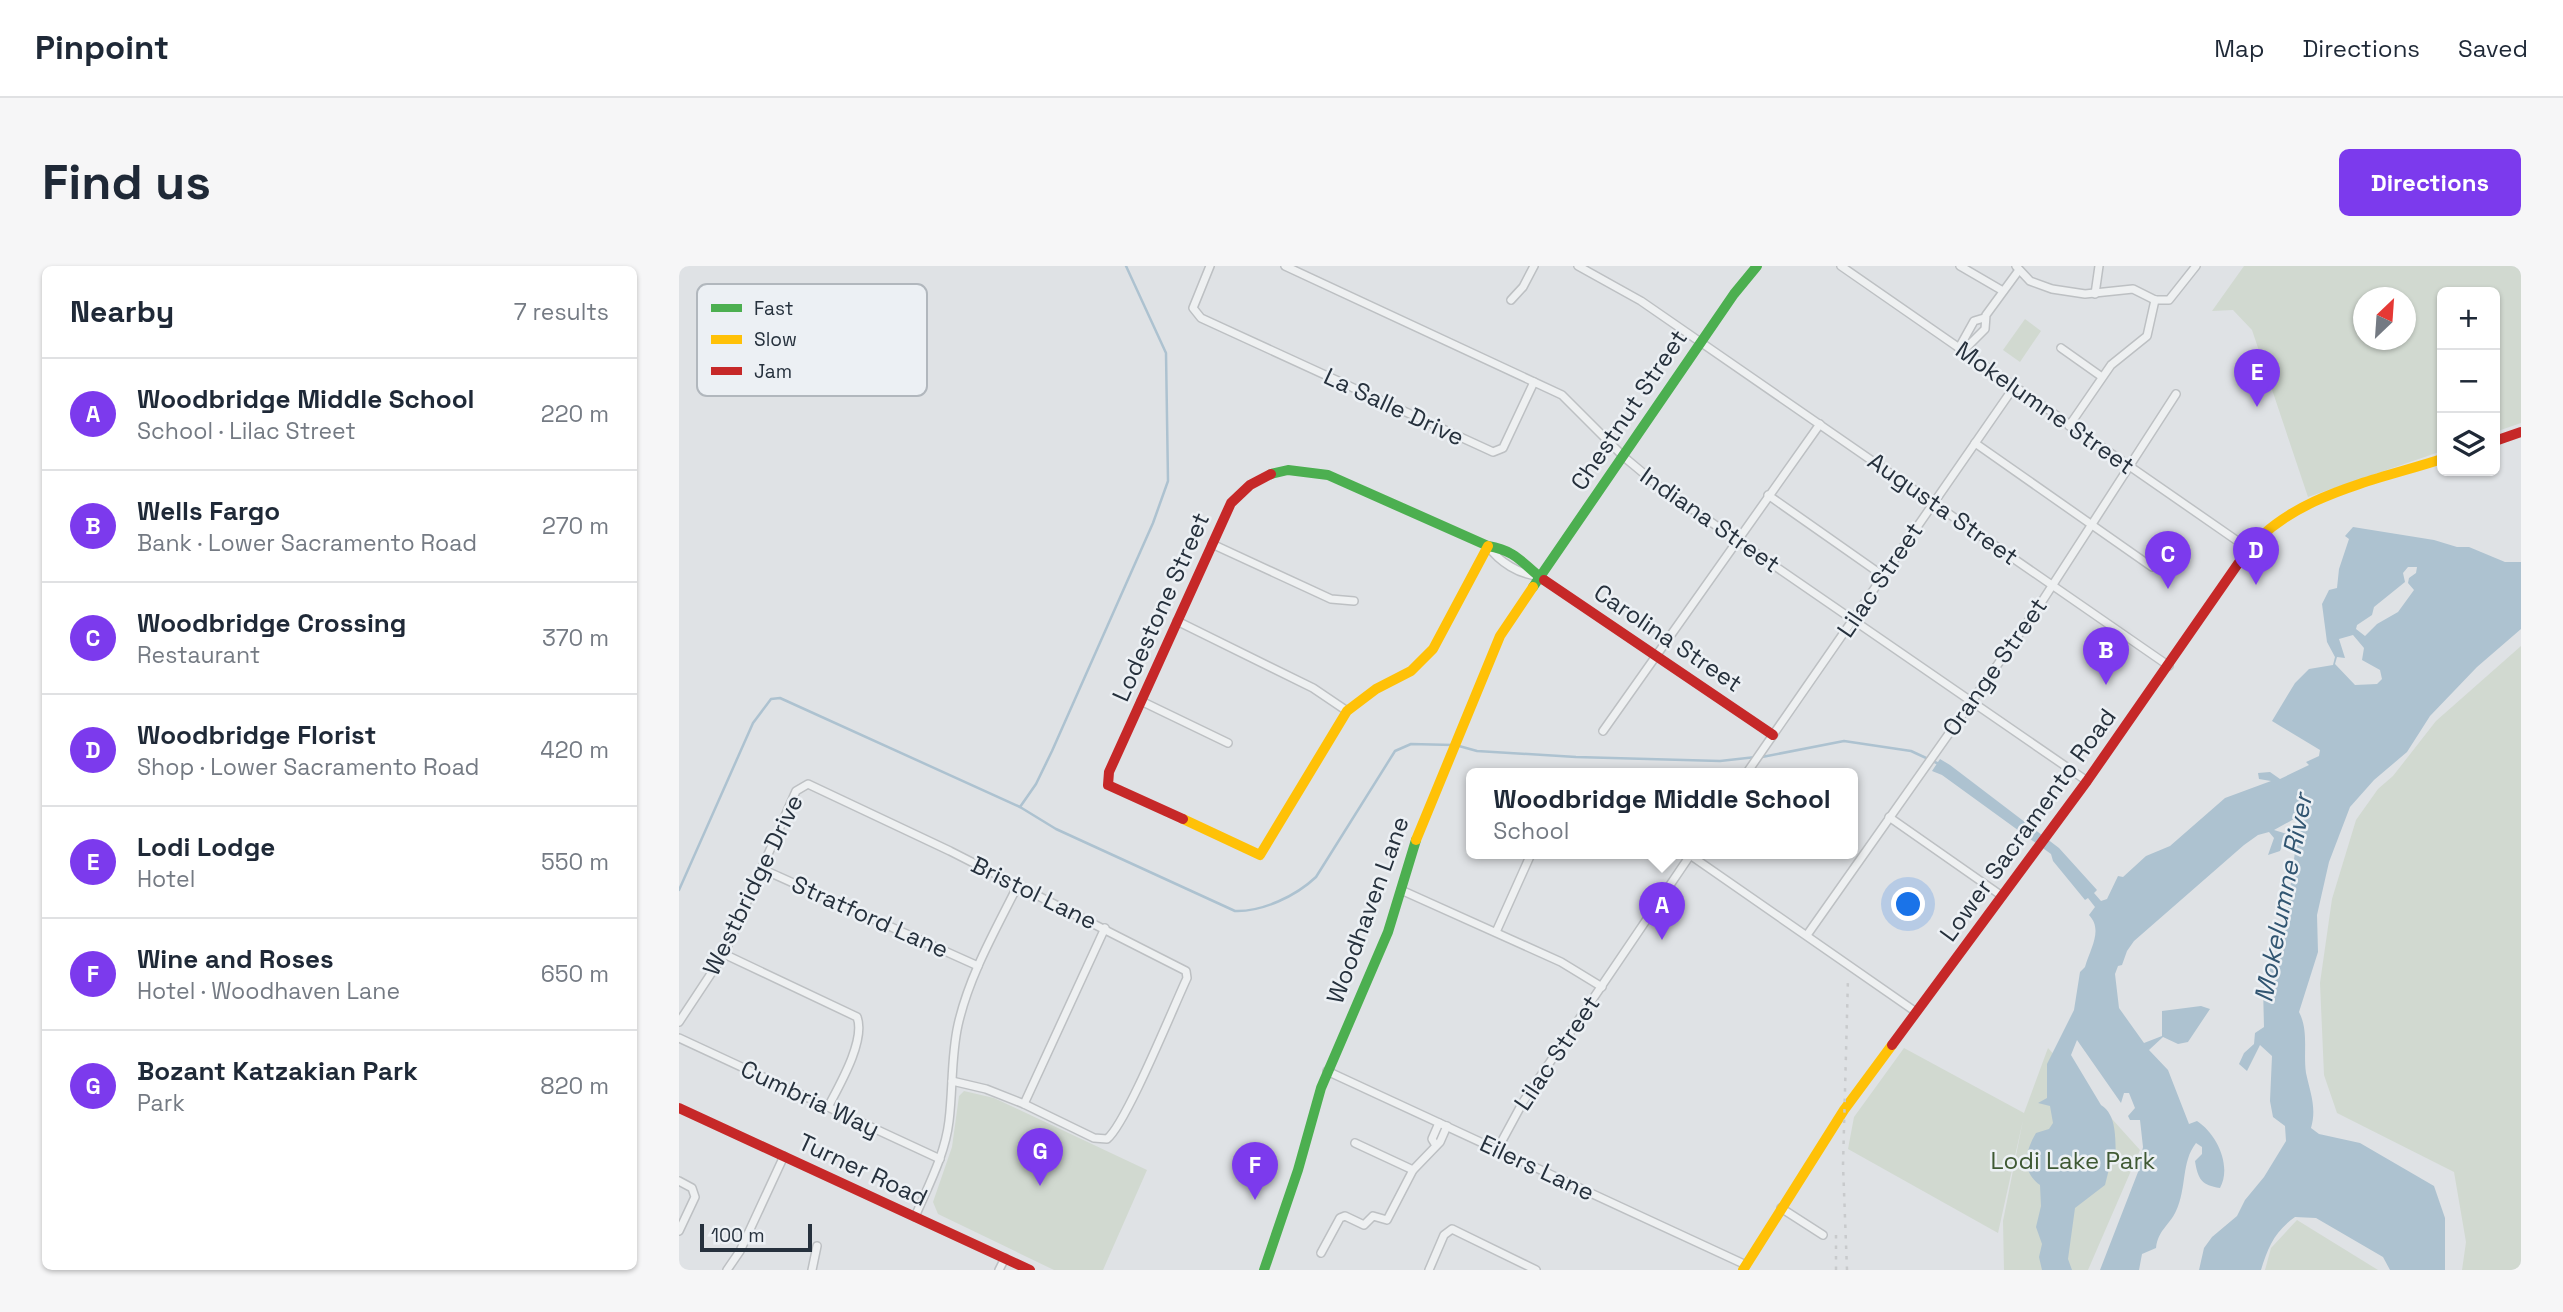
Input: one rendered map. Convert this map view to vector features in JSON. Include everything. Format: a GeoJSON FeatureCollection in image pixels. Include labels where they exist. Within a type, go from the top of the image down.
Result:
{"type":"FeatureCollection","features":[{"type":"Feature","properties":{"kind":"street","name":"La Salle Drive"},"geometry":{"type":"LineString","coordinates":[[1210,266],[1193,308],[1201,318],[1493,452],[1503,448],[1534,382]]}},
{"type":"Feature","properties":{"kind":"street","name":"Indiana Street"},"geometry":{"type":"LineString","coordinates":[[1285,266],[1562,395],[1624,457],[1660,487],[2087,781]]}},
{"type":"Feature","properties":{"kind":"street"},"geometry":{"type":"LineString","coordinates":[[1511,300],[1523,287],[1534,266]]}},
{"type":"Feature","properties":{"kind":"street","name":"Augusta Street"},"geometry":{"type":"LineString","coordinates":[[1578,266],[1641,301],[2169,666]]}},
{"type":"Feature","properties":{"kind":"street","name":"Chestnut Street"},"geometry":{"type":"LineString","coordinates":[[1539,576],[1756,266]]}},
{"type":"Feature","properties":{"kind":"street","name":"Mokelumne Street"},"geometry":{"type":"LineString","coordinates":[[1842,266],[2249,549]]}},
{"type":"Feature","properties":{"kind":"street"},"geometry":{"type":"LineString","coordinates":[[1959,266],[2003,290]]}},
{"type":"Feature","properties":{"kind":"street"},"geometry":{"type":"LineString","coordinates":[[2095,294],[2099,266]]}},
{"type":"Feature","properties":{"kind":"street"},"geometry":{"type":"LineString","coordinates":[[1962,349],[1974,321],[1984,318],[2018,268],[2044,287],[2095,294],[2133,289],[2155,300],[2169,300],[2196,266]]}},
{"type":"Feature","properties":{"kind":"street"},"geometry":{"type":"LineString","coordinates":[[2069,426],[2102,377],[2120,356],[2147,336],[2155,300]]}},
{"type":"Feature","properties":{"kind":"street"},"geometry":{"type":"LineString","coordinates":[[1962,349],[1985,329],[1984,318]]}},
{"type":"Feature","properties":{"kind":"street"},"geometry":{"type":"LineString","coordinates":[[2061,348],[2102,377]]}},
{"type":"Feature","properties":{"kind":"street","name":"Lilac Street"},"geometry":{"type":"LineString","coordinates":[[1750,768],[2014,387]]}},
{"type":"Feature","properties":{"kind":"street","name":"Orange Street"},"geometry":{"type":"LineString","coordinates":[[1807,935],[2053,585],[2131,468],[2176,394]]}},
{"type":"Feature","properties":{"kind":"street"},"geometry":{"type":"LineString","coordinates":[[1603,731],[1820,424]]}},
{"type":"Feature","properties":{"kind":"street"},"geometry":{"type":"LineString","coordinates":[[2500,439],[2521,432]]}},
{"type":"Feature","properties":{"kind":"street"},"geometry":{"type":"LineString","coordinates":[[1975,443],[2152,567]]}},
{"type":"Feature","properties":{"kind":"street","name":"Lower Sacramento Road"},"geometry":{"type":"LineString","coordinates":[[1744,1267],[1844,1111],[2087,781],[2249,549],[2262,534],[2293,512],[2437,461]]}},
{"type":"Feature","properties":{"kind":"street","name":"Carolina Street"},"geometry":{"type":"LineString","coordinates":[[1279,472],[1305,469],[1335,476],[1488,546],[1500,547],[1533,566],[1539,576],[1773,735]]}},
{"type":"Feature","properties":{"kind":"street","name":"Lodestone Street"},"geometry":{"type":"LineString","coordinates":[[1279,472],[1250,485],[1238,495],[1212,544],[1108,772],[1107,782],[1115,789],[1255,854],[1262,853],[1346,711]]}},
{"type":"Feature","properties":{"kind":"street"},"geometry":{"type":"LineString","coordinates":[[1768,495],[1882,575]]}},
{"type":"Feature","properties":{"kind":"street"},"geometry":{"type":"LineString","coordinates":[[1212,544],[1331,599],[1354,601]]}},
{"type":"Feature","properties":{"kind":"street"},"geometry":{"type":"LineString","coordinates":[[1177,621],[1313,688],[1346,711],[1376,688],[1411,671],[1433,649],[1488,546]]}},
{"type":"Feature","properties":{"kind":"street","name":"Woodhaven Lane"},"geometry":{"type":"LineString","coordinates":[[1264,1270],[1327,1071],[1382,946],[1416,840],[1500,636],[1539,576]]}},
{"type":"Feature","properties":{"kind":"street"},"geometry":{"type":"LineString","coordinates":[[1141,701],[1228,743]]}},
{"type":"Feature","properties":{"kind":"street","name":"Westbridge Drive"},"geometry":{"type":"LineString","coordinates":[[679,1022],[725,954],[796,791],[802,785],[823,790],[880,817]]}},
{"type":"Feature","properties":{"kind":"street","name":"Bristol Lane"},"geometry":{"type":"LineString","coordinates":[[880,817],[1186,971],[1187,978],[1113,1134],[1107,1139],[1094,1138],[1024,1104]]}},
{"type":"Feature","properties":{"kind":"street"},"geometry":{"type":"LineString","coordinates":[[1889,817],[2002,896]]}},
{"type":"Feature","properties":{"kind":"street"},"geometry":{"type":"LineString","coordinates":[[1496,932],[1529,859]]}},
{"type":"Feature","properties":{"kind":"street","name":"Lilac Street"},"geometry":{"type":"LineString","coordinates":[[1497,1150],[1523,1102],[1688,859]]}},
{"type":"Feature","properties":{"kind":"street"},"geometry":{"type":"LineString","coordinates":[[1697,859],[1916,1012]]}},
{"type":"Feature","properties":{"kind":"street","name":"Stratford Lane"},"geometry":{"type":"LineString","coordinates":[[762,869],[978,966]]}},
{"type":"Feature","properties":{"kind":"street"},"geometry":{"type":"LineString","coordinates":[[915,1217],[940,1159],[949,1122],[957,1028],[978,966],[1017,887]]}},
{"type":"Feature","properties":{"kind":"street"},"geometry":{"type":"LineString","coordinates":[[1401,890],[1561,962],[1602,987]]}},
{"type":"Feature","properties":{"kind":"street"},"geometry":{"type":"LineString","coordinates":[[951,1081],[986,1089],[1024,1104],[1105,929]]}},
{"type":"Feature","properties":{"kind":"street"},"geometry":{"type":"LineString","coordinates":[[725,954],[857,1017],[860,1024],[855,1047],[828,1107]]}},
{"type":"Feature","properties":{"kind":"street","name":"Cumbria Way"},"geometry":{"type":"LineString","coordinates":[[679,1038],[940,1159]]}},
{"type":"Feature","properties":{"kind":"street","name":"Eilers Lane"},"geometry":{"type":"LineString","coordinates":[[1327,1071],[1744,1267]]}},
{"type":"Feature","properties":{"kind":"street","name":"Turner Road"},"geometry":{"type":"LineString","coordinates":[[679,1108],[1005,1258],[1018,1267],[1030,1270]]}},
{"type":"Feature","properties":{"kind":"street"},"geometry":{"type":"LineString","coordinates":[[1321,1253],[1340,1218],[1345,1216],[1364,1225],[1373,1216],[1387,1220],[1413,1170],[1435,1144],[1432,1139],[1443,1124]]}},
{"type":"Feature","properties":{"kind":"street"},"geometry":{"type":"LineString","coordinates":[[1355,1143],[1413,1170]]}},
{"type":"Feature","properties":{"kind":"street"},"geometry":{"type":"LineString","coordinates":[[727,1270],[740,1251],[784,1156]]}},
{"type":"Feature","properties":{"kind":"street"},"geometry":{"type":"LineString","coordinates":[[679,1181],[692,1188],[695,1197],[679,1231]]}},
{"type":"Feature","properties":{"kind":"street"},"geometry":{"type":"LineString","coordinates":[[1781,1208],[1823,1235]]}},
{"type":"Feature","properties":{"kind":"street"},"geometry":{"type":"LineString","coordinates":[[1429,1270],[1444,1235],[1449,1230],[1456,1230],[1536,1270]]}},
{"type":"Feature","properties":{"kind":"street"},"geometry":{"type":"LineString","coordinates":[[812,1270],[817,1246]]}},
{"type":"Feature","properties":{"kind":"street"},"geometry":{"type":"LineString","coordinates":[[999,1270],[1005,1258]]}},
{"type":"Feature","properties":{"kind":"green space"},"geometry":{"type":"Polygon","coordinates":[[[2244,266],[2521,266],[2521,423],[2500,430],[2500,287],[2437,287],[2437,453],[2308,497],[2252,330],[2233,310],[2212,311],[2244,266]]]}},
{"type":"Feature","properties":{"kind":"green space"},"geometry":{"type":"Polygon","coordinates":[[[2025,319],[2041,331],[2020,362],[2003,350],[2025,319]]]}},
{"type":"Feature","properties":{"kind":"green space"},"geometry":{"type":"Polygon","coordinates":[[[2521,646],[2521,1270],[2462,1270],[2466,1242],[2454,1172],[2337,1113],[2324,1075],[2320,983],[2332,899],[2356,820],[2378,789],[2393,776],[2436,721],[2521,646]]]}},
{"type":"Feature","properties":{"kind":"green space","name":"Lodi Lake Park"},"geometry":{"type":"Polygon","coordinates":[[[1904,1048],[2024,1113],[2048,1048],[2140,1150],[2088,1270],[2004,1270],[2003,1221],[2023,1120],[1998,1233],[1848,1149],[1854,1117],[1904,1048]]]}},
{"type":"Feature","properties":{"kind":"green space"},"geometry":{"type":"Polygon","coordinates":[[[964,1091],[994,1098],[1147,1170],[1103,1270],[1054,1270],[938,1214],[933,1202],[952,1147],[959,1096],[964,1091]]]}},
{"type":"Feature","properties":{"kind":"green space"},"geometry":{"type":"Polygon","coordinates":[[[2297,1220],[2378,1270],[2265,1270],[2271,1248],[2297,1220]]]}},
{"type":"Feature","properties":{"kind":"water"},"geometry":{"type":"Polygon","coordinates":[[[2353,527],[2469,547],[2505,562],[2521,562],[2521,629],[2477,667],[2430,716],[2407,752],[2374,780],[2350,807],[2329,862],[2317,915],[2318,952],[2299,1012],[2304,1027],[2306,1073],[2313,1107],[2311,1128],[2319,1134],[2360,1143],[2434,1186],[2445,1218],[2445,1270],[2390,1270],[2383,1257],[2316,1218],[2295,1217],[2273,1240],[2261,1270],[2199,1270],[2204,1248],[2212,1237],[2237,1216],[2286,1141],[2285,1126],[2273,1117],[2270,1101],[2272,1056],[2260,1045],[2247,1071],[2239,1064],[2244,1053],[2254,1044],[2255,1033],[2264,1027],[2263,987],[2268,972],[2282,951],[2299,821],[2294,819],[2274,830],[2287,834],[2280,851],[2268,855],[2274,838],[2269,832],[2258,835],[2244,845],[2134,941],[2115,974],[2119,1008],[2144,1043],[2162,1036],[2162,1011],[2201,1006],[2210,1009],[2188,1042],[2178,1044],[2163,1037],[2149,1050],[2168,1070],[2189,1124],[2197,1121],[2216,1142],[2224,1170],[2220,1188],[2205,1183],[2199,1177],[2195,1161],[2202,1154],[2202,1147],[2196,1143],[2188,1158],[2179,1202],[2161,1232],[2156,1248],[2142,1254],[2139,1270],[2100,1270],[2138,1172],[2143,1147],[2140,1120],[2130,1120],[2128,1116],[2135,1108],[2129,1093],[2124,1093],[2121,1103],[2077,1040],[2071,1055],[2113,1121],[2116,1155],[2111,1161],[2105,1185],[2075,1208],[2068,1259],[2072,1270],[2042,1270],[2039,1257],[2042,1244],[2036,1227],[2041,1206],[2040,1185],[2027,1167],[2027,1154],[2036,1133],[2049,1129],[2053,1123],[2050,1106],[2038,1103],[2047,1098],[2047,1064],[2074,1010],[2080,972],[2085,967],[2094,939],[2095,927],[2089,915],[2095,907],[2088,898],[2085,900],[2053,861],[2051,854],[1942,775],[1932,771],[1940,759],[1950,765],[2059,848],[2097,890],[2094,893],[2101,901],[2107,899],[2118,876],[2123,877],[2146,856],[2170,846],[2225,798],[2271,781],[2259,779],[2258,773],[2270,772],[2280,779],[2309,765],[2306,762],[2319,756],[2320,750],[2272,721],[2295,683],[2309,669],[2333,665],[2335,657],[2327,642],[2322,604],[2329,590],[2337,588],[2339,569],[2349,539],[2345,536],[2353,527]],[[2408,567],[2403,573],[2405,582],[2374,607],[2372,615],[2357,625],[2356,629],[2365,636],[2377,624],[2398,612],[2414,590],[2408,583],[2417,567],[2408,567]],[[2353,635],[2339,639],[2345,658],[2337,657],[2335,664],[2355,685],[2377,684],[2382,679],[2380,670],[2362,660],[2364,648],[2353,635]]]}},
{"type":"Feature","properties":{"kind":"waterway"},"geometry":{"type":"LineString","coordinates":[[1020,807],[1036,784],[1052,751],[1153,523],[1168,481],[1166,353],[1126,266]]}},
{"type":"Feature","properties":{"kind":"waterway"},"geometry":{"type":"LineString","coordinates":[[679,890],[753,723],[771,699],[780,698],[1020,807],[1056,829],[1235,911],[1256,909],[1278,902],[1316,877],[1395,751],[1411,744],[1453,745]]}},
{"type":"Feature","properties":{"kind":"waterway"},"geometry":{"type":"LineString","coordinates":[[1762,757],[1844,741],[1911,751],[1939,764]]}},
{"type":"Feature","properties":{"kind":"waterway"},"geometry":{"type":"LineString","coordinates":[[1459,746],[1477,751],[1576,757],[1720,761],[1756,757]]}},
{"type":"Feature","properties":{"kind":"railway"},"geometry":{"type":"LineString","coordinates":[[1847,1270],[1843,1165],[1848,978]]}},
{"type":"Feature","properties":{"kind":"railway"},"geometry":{"type":"LineString","coordinates":[[1836,1235],[1836,1270]]}},
{"type":"Feature","properties":{"kind":"traffic: fast"},"geometry":{"type":"LineString","coordinates":[[1533,587],[1734,294],[1757,266]]}},
{"type":"Feature","properties":{"kind":"traffic: fast"},"geometry":{"type":"LineString","coordinates":[[1271,474],[1288,470],[1328,475],[1488,546],[1506,551],[1544,580]]}},
{"type":"Feature","properties":{"kind":"traffic: fast"},"geometry":{"type":"LineString","coordinates":[[1264,1270],[1298,1170],[1321,1088],[1388,932],[1416,840]]}},
{"type":"Feature","properties":{"kind":"traffic: slow"},"geometry":{"type":"LineString","coordinates":[[2242,558],[2260,537],[2282,519],[2307,505],[2360,484],[2437,461]]}},
{"type":"Feature","properties":{"kind":"traffic: slow"},"geometry":{"type":"LineString","coordinates":[[1183,819],[1260,855],[1347,711],[1376,689],[1411,671],[1433,649],[1488,546]]}},
{"type":"Feature","properties":{"kind":"traffic: slow"},"geometry":{"type":"LineString","coordinates":[[1416,840],[1500,636],[1533,587]]}},
{"type":"Feature","properties":{"kind":"traffic: slow"},"geometry":{"type":"LineString","coordinates":[[1743,1270],[1844,1110],[1892,1045]]}},
{"type":"Feature","properties":{"kind":"traffic: jam"},"geometry":{"type":"LineString","coordinates":[[2500,439],[2521,432]]}},
{"type":"Feature","properties":{"kind":"traffic: jam"},"geometry":{"type":"LineString","coordinates":[[1183,819],[1108,785],[1109,772],[1231,503],[1250,485],[1271,474]]}},
{"type":"Feature","properties":{"kind":"traffic: jam"},"geometry":{"type":"LineString","coordinates":[[1892,1045],[2087,781],[2242,558]]}},
{"type":"Feature","properties":{"kind":"traffic: jam"},"geometry":{"type":"LineString","coordinates":[[1544,580],[1773,735]]}},
{"type":"Feature","properties":{"kind":"traffic: jam"},"geometry":{"type":"LineString","coordinates":[[679,1108],[1030,1270]]}},
{"type":"Feature","properties":{"kind":"place","name":"Lodi Lodge"},"geometry":{"type":"Point","coordinates":[2257,407]}},
{"type":"Feature","properties":{"kind":"place","name":"Woodbridge Florist"},"geometry":{"type":"Point","coordinates":[2256,585]}},
{"type":"Feature","properties":{"kind":"place","name":"Woodbridge Crossing"},"geometry":{"type":"Point","coordinates":[2168,589]}},
{"type":"Feature","properties":{"kind":"place","name":"Wells Fargo"},"geometry":{"type":"Point","coordinates":[2106,685]}},
{"type":"Feature","properties":{"kind":"place","name":"Woodbridge Middle School"},"geometry":{"type":"Point","coordinates":[1662,940]}},
{"type":"Feature","properties":{"kind":"place","name":"Bozant Katzakian Park"},"geometry":{"type":"Point","coordinates":[1040,1186]}},
{"type":"Feature","properties":{"kind":"place","name":"Wine and Roses"},"geometry":{"type":"Point","coordinates":[1255,1200]}},
{"type":"Feature","properties":{"kind":"water label","name":"Mokelumne River"},"geometry":{"type":"Point","coordinates":[2283,898]}}]}
